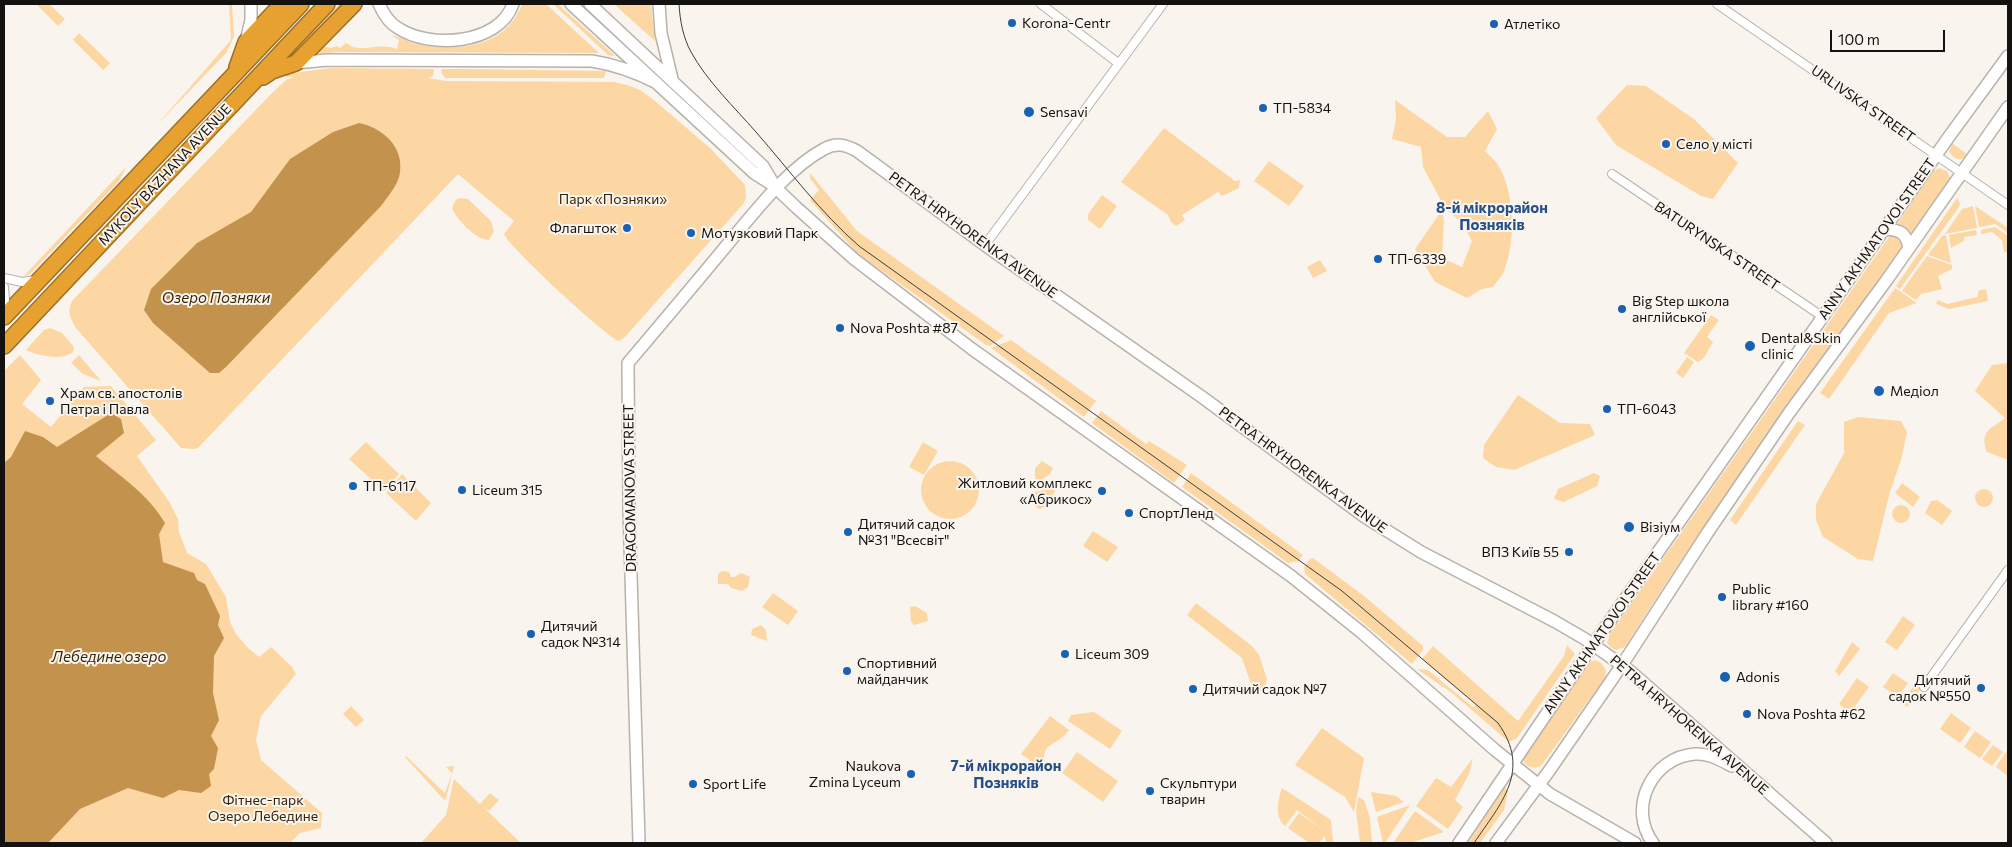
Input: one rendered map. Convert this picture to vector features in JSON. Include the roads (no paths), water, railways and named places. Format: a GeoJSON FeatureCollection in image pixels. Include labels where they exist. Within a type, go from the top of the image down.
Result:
{"type":"FeatureCollection","features":[{"type":"Feature","properties":{"kind":"highway"},"geometry":{"type":"LineString","coordinates":[[235,74],[246,42],[282,4]]}},
{"type":"Feature","properties":{"kind":"highway","name":"MYKOLY BAZHANA AVENUE"},"geometry":{"type":"LineString","coordinates":[[5,316],[301,4]]}},
{"type":"Feature","properties":{"kind":"highway","name":"MYKOLY BAZHANA AVENUE"},"geometry":{"type":"LineString","coordinates":[[4,346],[327,4]]}},
{"type":"Feature","properties":{"kind":"highway"},"geometry":{"type":"LineString","coordinates":[[250,85],[272,71],[296,63],[354,4]]}},
{"type":"Feature","properties":{"kind":"main road"},"geometry":{"type":"LineString","coordinates":[[246,42],[251,20],[251,4]]}},
{"type":"Feature","properties":{"kind":"main road"},"geometry":{"type":"LineString","coordinates":[[379,4],[388,20],[397,28],[409,34],[424,38],[458,41],[472,39],[496,26],[505,18],[513,4]]}},
{"type":"Feature","properties":{"kind":"main road"},"geometry":{"type":"LineString","coordinates":[[571,4],[754,173],[776,188],[802,214],[845,251],[981,355],[1291,576],[1361,632],[1442,704],[1550,794],[1635,843]]}},
{"type":"Feature","properties":{"kind":"main road"},"geometry":{"type":"LineString","coordinates":[[590,4],[763,166],[776,188]]}},
{"type":"Feature","properties":{"kind":"main road"},"geometry":{"type":"LineString","coordinates":[[660,4],[661,33],[672,79]]}},
{"type":"Feature","properties":{"kind":"main road","name":"ANNY AKHMATOVOI STREET"},"geometry":{"type":"LineString","coordinates":[[1459,843],[1593,645],[1823,316],[1881,226],[1936,155],[2008,56]]}},
{"type":"Feature","properties":{"kind":"main road"},"geometry":{"type":"LineString","coordinates":[[296,63],[326,60],[592,61],[621,66],[637,72],[657,84]]}},
{"type":"Feature","properties":{"kind":"main road"},"geometry":{"type":"LineString","coordinates":[[1496,843],[1622,665],[1708,532],[1789,413],[1909,248],[2008,107]]}},
{"type":"Feature","properties":{"kind":"main road","name":"PETRA HRYHORENKA AVENUE"},"geometry":{"type":"LineString","coordinates":[[776,188],[812,157],[826,148],[838,144],[847,145],[985,245],[1202,396],[1365,517],[1421,552],[1554,621],[1622,665],[1826,843]]}},
{"type":"Feature","properties":{"kind":"main road","name":"DRAGOMANOVA STREET"},"geometry":{"type":"LineString","coordinates":[[639,843],[629,508],[628,363],[776,188]]}},
{"type":"Feature","properties":{"kind":"main road"},"geometry":{"type":"LineString","coordinates":[[1881,226],[1900,230],[1909,248]]}},
{"type":"Feature","properties":{"kind":"main road"},"geometry":{"type":"LineString","coordinates":[[1653,843],[1644,825],[1642,813],[1644,794],[1649,783],[1668,763],[1682,756],[1697,754],[1713,756],[1745,772]]}},
{"type":"Feature","properties":{"kind":"street"},"geometry":{"type":"LineString","coordinates":[[1040,4],[1118,64]]}},
{"type":"Feature","properties":{"kind":"street"},"geometry":{"type":"LineString","coordinates":[[985,245],[1164,4]]}},
{"type":"Feature","properties":{"kind":"street","name":"URLIVSKA STREET"},"geometry":{"type":"LineString","coordinates":[[1718,4],[2008,204]]}},
{"type":"Feature","properties":{"kind":"street","name":"BATURYNSKA STREET"},"geometry":{"type":"LineString","coordinates":[[1612,174],[1823,316]]}},
{"type":"Feature","properties":{"kind":"street"},"geometry":{"type":"LineString","coordinates":[[4,278],[22,282],[40,279]]}},
{"type":"Feature","properties":{"kind":"street"},"geometry":{"type":"LineString","coordinates":[[4,287],[5,316]]}},
{"type":"Feature","properties":{"kind":"street"},"geometry":{"type":"LineString","coordinates":[[1924,687],[2008,570]]}},
{"type":"Feature","properties":{"kind":"water","name":"Озеро Позняки"},"geometry":{"type":"Polygon","coordinates":[[[359,123],[383,133],[395,146],[400,163],[400,172],[395,185],[381,206],[226,367],[219,373],[210,373],[153,323],[144,310],[151,289],[197,243],[251,212],[290,159],[333,132],[359,123]]]}},
{"type":"Feature","properties":{"kind":"water","name":"Лебедине озеро"},"geometry":{"type":"Polygon","coordinates":[[[111,413],[121,419],[124,433],[96,456],[134,486],[151,503],[165,523],[159,534],[163,562],[194,573],[197,580],[205,584],[220,616],[218,625],[224,638],[214,656],[213,693],[219,720],[211,736],[218,748],[214,769],[209,774],[211,786],[201,793],[179,790],[163,798],[128,788],[80,809],[48,843],[4,843],[4,463],[11,457],[25,431],[43,437],[57,447],[111,413]]]}},
{"type":"Feature","properties":{"kind":"tram line"},"geometry":{"type":"LineString","coordinates":[[679,4],[681,23],[686,41],[697,63],[721,94],[818,205],[859,246],[1342,591],[1498,723],[1508,740],[1512,756],[1512,772],[1509,786],[1502,800],[1474,843]]}},
{"type":"Feature","properties":{"kind":"place","name":"Korona-Centr"},"geometry":{"type":"Point","coordinates":[1012,23]}},
{"type":"Feature","properties":{"kind":"place","name":"Атлетіко"},"geometry":{"type":"Point","coordinates":[1494,24]}},
{"type":"Feature","properties":{"kind":"place","name":"ТП-5834"},"geometry":{"type":"Point","coordinates":[1263,108]}},
{"type":"Feature","properties":{"kind":"place","name":"Sensavi"},"geometry":{"type":"Point","coordinates":[1029,112]}},
{"type":"Feature","properties":{"kind":"place","name":"Село у місті"},"geometry":{"type":"Point","coordinates":[1666,144]}},
{"type":"Feature","properties":{"kind":"place","name":"Флагшток"},"geometry":{"type":"Point","coordinates":[627,228]}},
{"type":"Feature","properties":{"kind":"place","name":"Мотузковий Парк"},"geometry":{"type":"Point","coordinates":[691,233]}},
{"type":"Feature","properties":{"kind":"place","name":"ТП-6339"},"geometry":{"type":"Point","coordinates":[1378,259]}},
{"type":"Feature","properties":{"kind":"place","name":"Big Step школа англiйськоï"},"geometry":{"type":"Point","coordinates":[1622,309]}},
{"type":"Feature","properties":{"kind":"place","name":"Nova Poshta #87"},"geometry":{"type":"Point","coordinates":[840,328]}},
{"type":"Feature","properties":{"kind":"place","name":"Dental&Skin clinic"},"geometry":{"type":"Point","coordinates":[1750,346]}},
{"type":"Feature","properties":{"kind":"place","name":"Медіол"},"geometry":{"type":"Point","coordinates":[1879,391]}},
{"type":"Feature","properties":{"kind":"place","name":"Храм св. апостолів Петра і Павла"},"geometry":{"type":"Point","coordinates":[50,401]}},
{"type":"Feature","properties":{"kind":"place","name":"ТП-6043"},"geometry":{"type":"Point","coordinates":[1607,409]}},
{"type":"Feature","properties":{"kind":"place","name":"ТП-6117"},"geometry":{"type":"Point","coordinates":[353,486]}},
{"type":"Feature","properties":{"kind":"place","name":"Liceum 315"},"geometry":{"type":"Point","coordinates":[462,490]}},
{"type":"Feature","properties":{"kind":"place","name":"Житловий комплекс «Абрикос»"},"geometry":{"type":"Point","coordinates":[1102,491]}},
{"type":"Feature","properties":{"kind":"place","name":"СпортЛенд"},"geometry":{"type":"Point","coordinates":[1129,513]}},
{"type":"Feature","properties":{"kind":"place","name":"Візіум"},"geometry":{"type":"Point","coordinates":[1629,527]}},
{"type":"Feature","properties":{"kind":"place","name":"Дитячий садок №31 \"Всесвіт\""},"geometry":{"type":"Point","coordinates":[848,532]}},
{"type":"Feature","properties":{"kind":"place","name":"ВПЗ Київ 55"},"geometry":{"type":"Point","coordinates":[1569,552]}},
{"type":"Feature","properties":{"kind":"place","name":"Public library #160"},"geometry":{"type":"Point","coordinates":[1722,597]}},
{"type":"Feature","properties":{"kind":"place","name":"Дитячий садок №314"},"geometry":{"type":"Point","coordinates":[531,634]}},
{"type":"Feature","properties":{"kind":"place","name":"Liceum 309"},"geometry":{"type":"Point","coordinates":[1065,654]}},
{"type":"Feature","properties":{"kind":"place","name":"Спортивний майданчик"},"geometry":{"type":"Point","coordinates":[847,671]}},
{"type":"Feature","properties":{"kind":"place","name":"Adonis"},"geometry":{"type":"Point","coordinates":[1725,677]}},
{"type":"Feature","properties":{"kind":"place","name":"Дитячий садок №550"},"geometry":{"type":"Point","coordinates":[1981,688]}},
{"type":"Feature","properties":{"kind":"place","name":"Дитячий садок №7"},"geometry":{"type":"Point","coordinates":[1193,689]}},
{"type":"Feature","properties":{"kind":"place","name":"Nova Poshta #62"},"geometry":{"type":"Point","coordinates":[1747,714]}},
{"type":"Feature","properties":{"kind":"place","name":"Naukova Zmina Lyceum"},"geometry":{"type":"Point","coordinates":[911,774]}},
{"type":"Feature","properties":{"kind":"place","name":"Sport Life"},"geometry":{"type":"Point","coordinates":[693,784]}},
{"type":"Feature","properties":{"kind":"place","name":"Скульптури тварин"},"geometry":{"type":"Point","coordinates":[1150,791]}},
{"type":"Feature","properties":{"kind":"district","name":"8-й мікрорайон Позняків"},"geometry":{"type":"Point","coordinates":[1492,216]}},
{"type":"Feature","properties":{"kind":"district","name":"7-й мікрорайон Позняків"},"geometry":{"type":"Point","coordinates":[1006,774]}},
{"type":"Feature","properties":{"kind":"park label","name":"Парк «Позняки»"},"geometry":{"type":"Point","coordinates":[613,199]}},
{"type":"Feature","properties":{"kind":"park label","name":"Фітнес-парк Озеро Лебедине"},"geometry":{"type":"Point","coordinates":[263,808]}}]}
